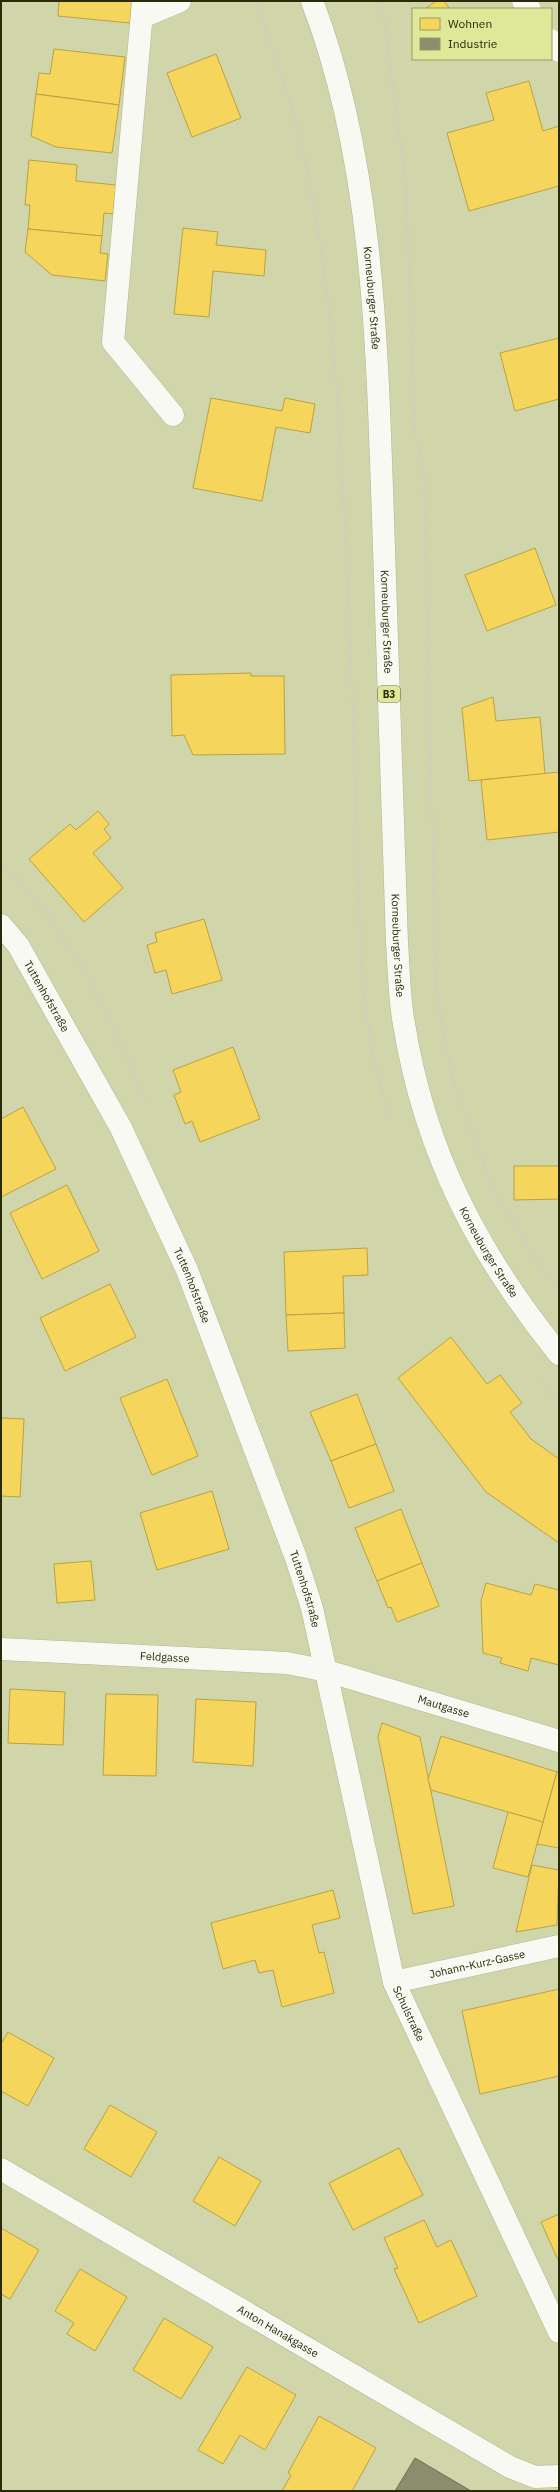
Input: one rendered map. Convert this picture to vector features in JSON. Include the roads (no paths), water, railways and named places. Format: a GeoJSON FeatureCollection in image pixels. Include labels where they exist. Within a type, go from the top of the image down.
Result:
{"type":"FeatureCollection","features":[{"type":"Feature","properties":{"kind":"street"},"geometry":{"type":"LineString","coordinates":[[173,415],[113,342],[143,9],[180,1]]}},
{"type":"Feature","properties":{"kind":"street","name":"Korneuburger Straße"},"geometry":{"type":"LineString","coordinates":[[312,1],[332,58],[354,149],[375,337],[381,447],[397,943],[404,1023],[424,1110],[447,1176],[491,1262],[521,1306],[559,1354]]}},
{"type":"Feature","properties":{"kind":"street"},"geometry":{"type":"LineString","coordinates":[[552,41],[559,51]]}},
{"type":"Feature","properties":{"kind":"street","name":"Tuttenhofstraße"},"geometry":{"type":"LineString","coordinates":[[1,925],[18,945],[121,1128],[187,1270],[296,1558],[312,1608],[327,1671]]}},
{"type":"Feature","properties":{"kind":"street","name":"Feldgasse"},"geometry":{"type":"LineString","coordinates":[[1,1649],[287,1663],[327,1671]]}},
{"type":"Feature","properties":{"kind":"street","name":"Mautgasse"},"geometry":{"type":"LineString","coordinates":[[327,1671],[354,1681],[559,1741]]}},
{"type":"Feature","properties":{"kind":"street","name":"Schulstraße"},"geometry":{"type":"LineString","coordinates":[[327,1671],[394,1982],[559,2332]]}},
{"type":"Feature","properties":{"kind":"street","name":"Johann-Kurz-Gasse"},"geometry":{"type":"LineString","coordinates":[[394,1982],[559,1946]]}},
{"type":"Feature","properties":{"kind":"street","name":"Anton Hanakgasse"},"geometry":{"type":"LineString","coordinates":[[1,2169],[510,2467],[535,2477],[559,2476]]}}]}
